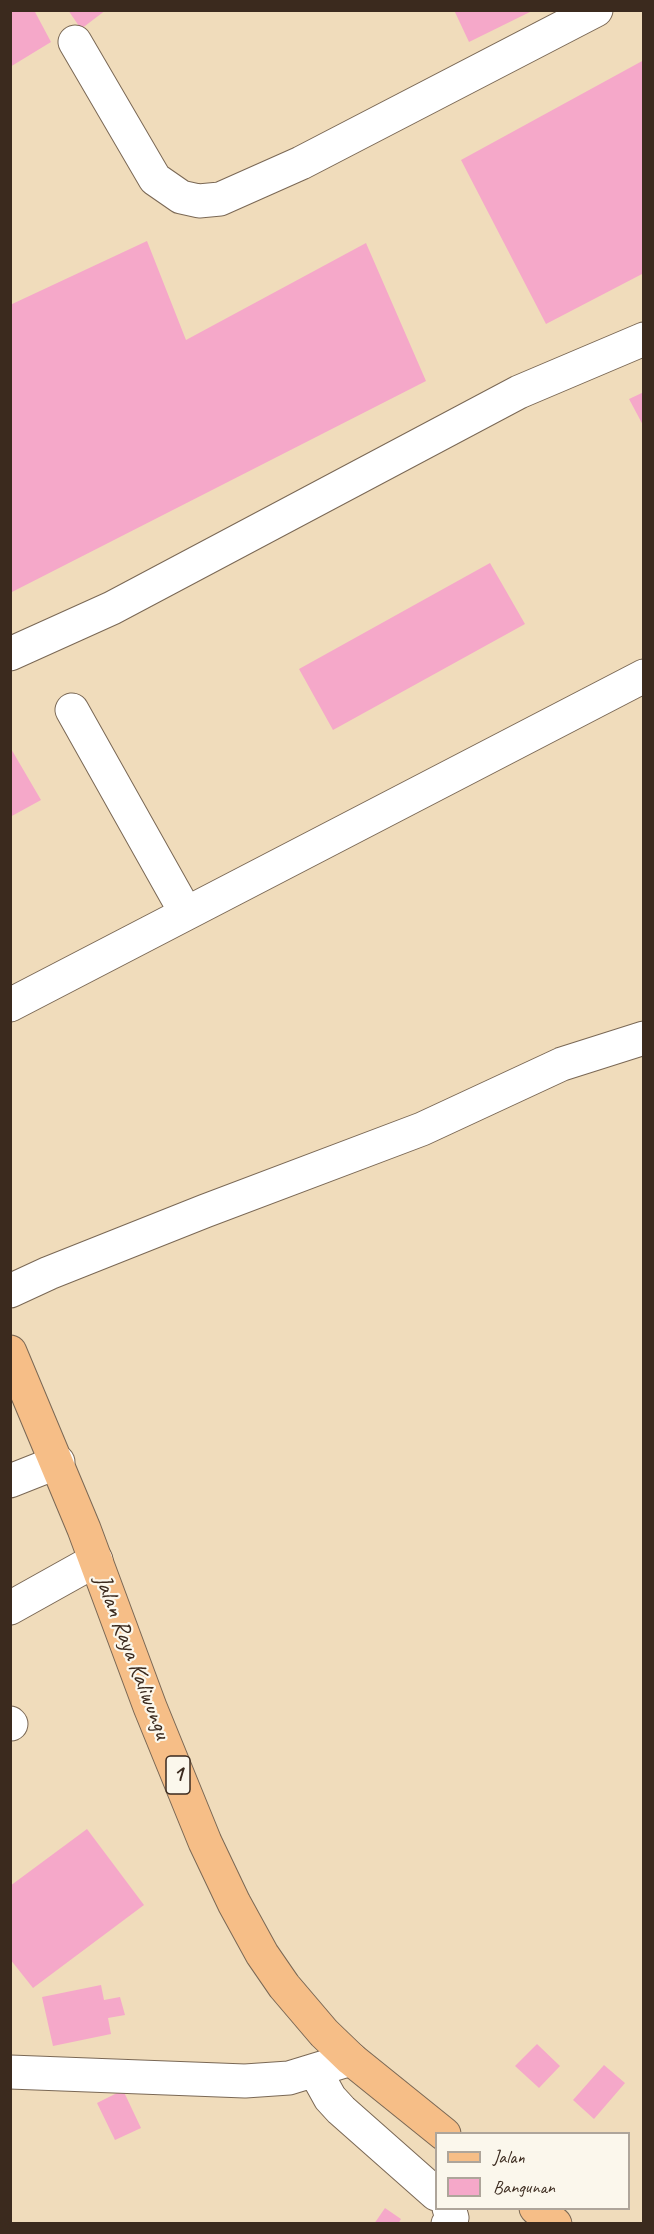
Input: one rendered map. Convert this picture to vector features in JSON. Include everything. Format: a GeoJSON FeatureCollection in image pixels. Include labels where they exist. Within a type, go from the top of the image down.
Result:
{"type":"FeatureCollection","features":[{"type":"Feature","properties":{"kind":"main road","name":"Jalan Raya Kaliwungu"},"geometry":{"type":"LineString","coordinates":[[10,1352],[58,1462],[150,1707],[205,1842],[234,1903],[262,1954],[284,1986],[324,2033],[351,2059],[443,2132]]}},
{"type":"Feature","properties":{"kind":"main road"},"geometry":{"type":"LineString","coordinates":[[539,2210],[555,2223]]}},
{"type":"Feature","properties":{"kind":"street"},"geometry":{"type":"LineString","coordinates":[[75,42],[155,179],[181,197],[199,201],[220,199],[312,157],[596,10]]}},
{"type":"Feature","properties":{"kind":"street"},"geometry":{"type":"LineString","coordinates":[[10,654],[122,603],[519,392],[644,339]]}},
{"type":"Feature","properties":{"kind":"street"},"geometry":{"type":"LineString","coordinates":[[10,1005],[644,676]]}},
{"type":"Feature","properties":{"kind":"street"},"geometry":{"type":"LineString","coordinates":[[72,710],[186,913]]}},
{"type":"Feature","properties":{"kind":"street"},"geometry":{"type":"LineString","coordinates":[[10,1291],[49,1273],[205,1211],[422,1129],[562,1064],[644,1038]]}},
{"type":"Feature","properties":{"kind":"street"},"geometry":{"type":"LineString","coordinates":[[10,1481],[58,1462]]}},
{"type":"Feature","properties":{"kind":"street"},"geometry":{"type":"LineString","coordinates":[[10,1608],[96,1560]]}},
{"type":"Feature","properties":{"kind":"street"},"geometry":{"type":"LineString","coordinates":[[10,2072],[245,2081],[289,2078],[351,2059]]}},
{"type":"Feature","properties":{"kind":"street"},"geometry":{"type":"LineString","coordinates":[[315,2071],[330,2098],[341,2110],[435,2193]]}},
{"type":"Feature","properties":{"kind":"building"},"geometry":{"type":"Polygon","coordinates":[[[10,10],[34,10],[51,42],[10,67],[10,10]]]}},
{"type":"Feature","properties":{"kind":"building"},"geometry":{"type":"Polygon","coordinates":[[[68,10],[106,10],[81,29],[68,10]]]}},
{"type":"Feature","properties":{"kind":"building"},"geometry":{"type":"Polygon","coordinates":[[[454,10],[534,10],[469,42],[454,10]]]}},
{"type":"Feature","properties":{"kind":"building"},"geometry":{"type":"Polygon","coordinates":[[[644,60],[644,273],[546,324],[461,160],[644,60]]]}},
{"type":"Feature","properties":{"kind":"building"},"geometry":{"type":"Polygon","coordinates":[[[147,241],[186,340],[366,243],[426,381],[10,593],[10,305],[147,241]]]}},
{"type":"Feature","properties":{"kind":"building"},"geometry":{"type":"Polygon","coordinates":[[[644,392],[644,427],[629,399],[644,392]]]}},
{"type":"Feature","properties":{"kind":"building"},"geometry":{"type":"Polygon","coordinates":[[[490,563],[525,624],[333,730],[299,669],[490,563]]]}},
{"type":"Feature","properties":{"kind":"building"},"geometry":{"type":"Polygon","coordinates":[[[10,747],[41,800],[10,817],[10,747]]]}},
{"type":"Feature","properties":{"kind":"building"},"geometry":{"type":"Polygon","coordinates":[[[87,1829],[144,1905],[33,1988],[10,1959],[10,1886],[87,1829]]]}},
{"type":"Feature","properties":{"kind":"building"},"geometry":{"type":"Polygon","coordinates":[[[101,1985],[104,2000],[120,1997],[125,2015],[108,2018],[111,2034],[53,2046],[42,1997],[101,1985]]]}},
{"type":"Feature","properties":{"kind":"building"},"geometry":{"type":"Polygon","coordinates":[[[537,2044],[560,2066],[539,2088],[515,2066],[537,2044]]]}},
{"type":"Feature","properties":{"kind":"building"},"geometry":{"type":"Polygon","coordinates":[[[604,2065],[625,2083],[594,2119],[573,2100],[604,2065]]]}},
{"type":"Feature","properties":{"kind":"building"},"geometry":{"type":"Polygon","coordinates":[[[123,2090],[141,2128],[115,2140],[97,2103],[123,2090]]]}},
{"type":"Feature","properties":{"kind":"building"},"geometry":{"type":"Polygon","coordinates":[[[385,2208],[401,2219],[398,2224],[374,2224],[385,2208]]]}}]}
